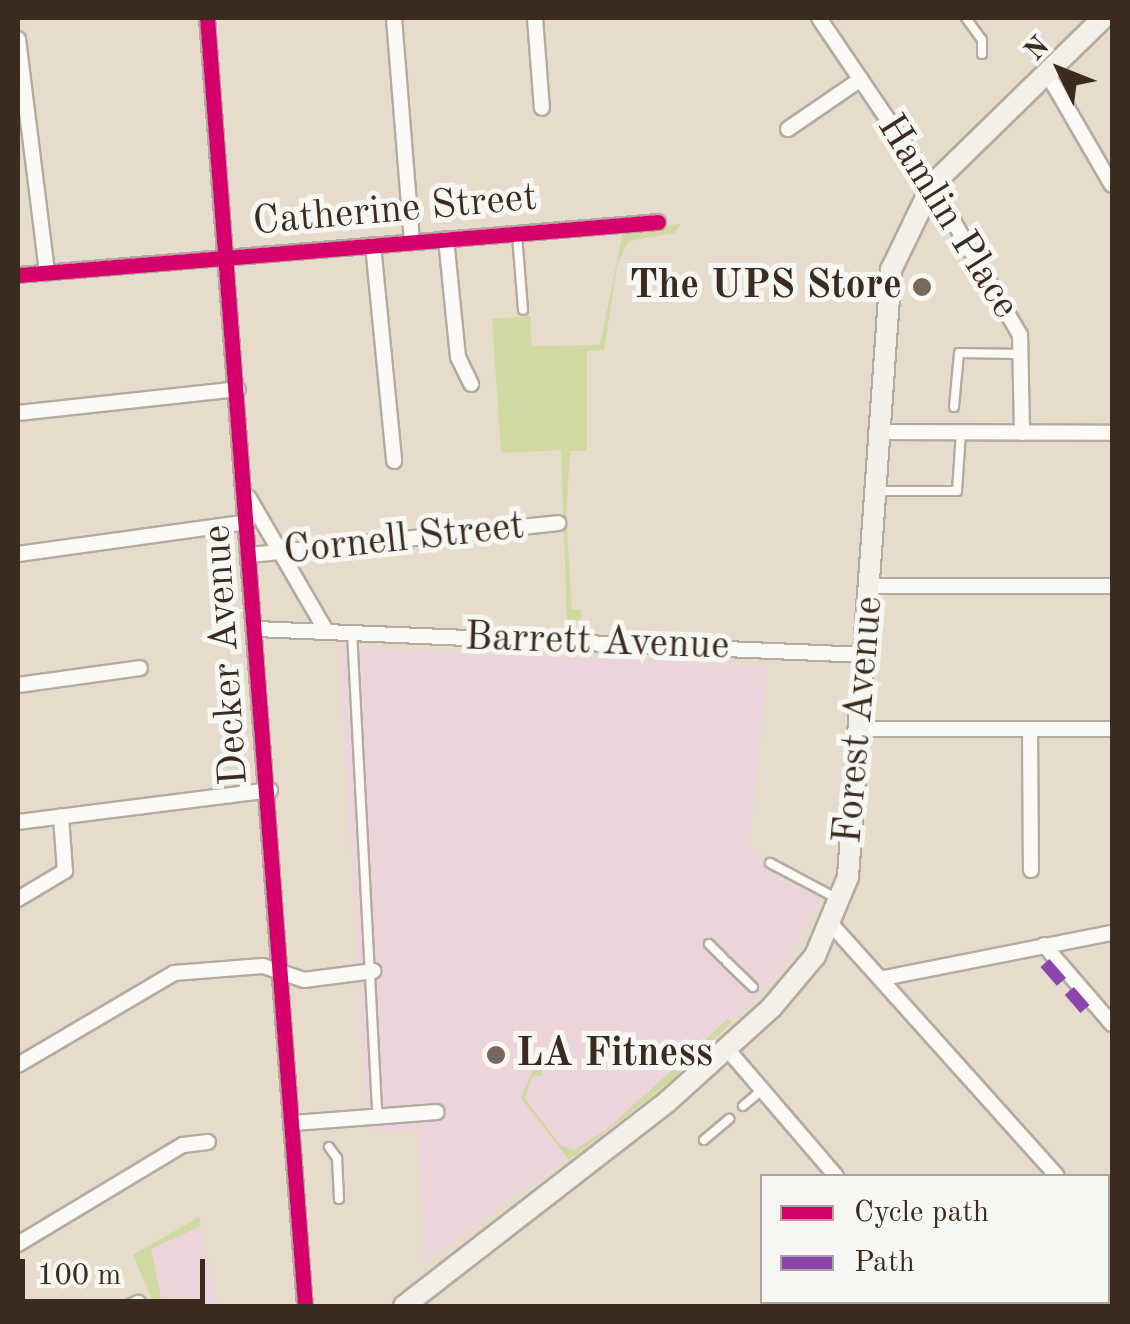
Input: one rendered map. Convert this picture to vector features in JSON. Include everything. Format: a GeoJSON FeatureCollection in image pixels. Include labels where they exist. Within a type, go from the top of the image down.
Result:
{"type":"FeatureCollection","features":[{"type":"Feature","properties":{"kind":"main road","name":"Forest Avenue"},"geometry":{"type":"LineString","coordinates":[[404,1306],[728,1050],[802,976],[831,924],[842,900],[861,729],[876,432],[891,270],[932,186],[1103,18]]}},
{"type":"Feature","properties":{"kind":"street","name":"Decker Avenue"},"geometry":{"type":"LineString","coordinates":[[207,18],[270,790],[304,1306]]}},
{"type":"Feature","properties":{"kind":"street"},"geometry":{"type":"LineString","coordinates":[[394,18],[412,241]]}},
{"type":"Feature","properties":{"kind":"street"},"geometry":{"type":"LineString","coordinates":[[535,18],[542,108]]}},
{"type":"Feature","properties":{"kind":"street","name":"Hamlin Place"},"geometry":{"type":"LineString","coordinates":[[820,18],[932,186],[1020,335],[1022,432]]}},
{"type":"Feature","properties":{"kind":"street"},"geometry":{"type":"LineString","coordinates":[[18,38],[21,95],[47,273]]}},
{"type":"Feature","properties":{"kind":"street"},"geometry":{"type":"LineString","coordinates":[[1048,73],[1112,185]]}},
{"type":"Feature","properties":{"kind":"street"},"geometry":{"type":"LineString","coordinates":[[788,128],[860,80]]}},
{"type":"Feature","properties":{"kind":"street","name":"Catherine Street"},"geometry":{"type":"LineString","coordinates":[[18,276],[658,222]]}},
{"type":"Feature","properties":{"kind":"street"},"geometry":{"type":"LineString","coordinates":[[446,238],[458,358],[472,384]]}},
{"type":"Feature","properties":{"kind":"street"},"geometry":{"type":"LineString","coordinates":[[373,245],[394,461]]}},
{"type":"Feature","properties":{"kind":"street"},"geometry":{"type":"LineString","coordinates":[[18,414],[238,388]]}},
{"type":"Feature","properties":{"kind":"street"},"geometry":{"type":"LineString","coordinates":[[876,432],[1112,432]]}},
{"type":"Feature","properties":{"kind":"street"},"geometry":{"type":"LineString","coordinates":[[247,496],[287,556],[326,632]]}},
{"type":"Feature","properties":{"kind":"street"},"geometry":{"type":"LineString","coordinates":[[18,554],[248,522]]}},
{"type":"Feature","properties":{"kind":"street","name":"Cornell Street"},"geometry":{"type":"LineString","coordinates":[[250,555],[287,556],[558,522]]}},
{"type":"Feature","properties":{"kind":"street"},"geometry":{"type":"LineString","coordinates":[[870,586],[1112,586]]}},
{"type":"Feature","properties":{"kind":"street","name":"Barrett Avenue"},"geometry":{"type":"LineString","coordinates":[[256,629],[867,655]]}},
{"type":"Feature","properties":{"kind":"street"},"geometry":{"type":"LineString","coordinates":[[18,684],[140,668]]}},
{"type":"Feature","properties":{"kind":"street"},"geometry":{"type":"LineString","coordinates":[[861,729],[1112,730]]}},
{"type":"Feature","properties":{"kind":"street"},"geometry":{"type":"LineString","coordinates":[[1030,730],[1031,870]]}},
{"type":"Feature","properties":{"kind":"street"},"geometry":{"type":"LineString","coordinates":[[18,822],[270,790]]}},
{"type":"Feature","properties":{"kind":"street"},"geometry":{"type":"LineString","coordinates":[[18,899],[65,870],[60,816]]}},
{"type":"Feature","properties":{"kind":"street"},"geometry":{"type":"LineString","coordinates":[[831,924],[884,978],[1055,1174]]}},
{"type":"Feature","properties":{"kind":"street"},"geometry":{"type":"LineString","coordinates":[[884,978],[1112,933]]}},
{"type":"Feature","properties":{"kind":"street"},"geometry":{"type":"LineString","coordinates":[[1044,945],[1112,1024]]}},
{"type":"Feature","properties":{"kind":"street"},"geometry":{"type":"LineString","coordinates":[[18,1065],[174,973],[263,966],[304,980],[372,971]]}},
{"type":"Feature","properties":{"kind":"street"},"geometry":{"type":"LineString","coordinates":[[728,1050],[834,1174]]}},
{"type":"Feature","properties":{"kind":"street"},"geometry":{"type":"LineString","coordinates":[[294,1123],[436,1112]]}},
{"type":"Feature","properties":{"kind":"street"},"geometry":{"type":"LineString","coordinates":[[18,1244],[183,1145],[208,1142]]}},
{"type":"Feature","properties":{"kind":"street"},"geometry":{"type":"LineString","coordinates":[[304,1288],[320,1306]]}},
{"type":"Feature","properties":{"kind":"lane"},"geometry":{"type":"LineString","coordinates":[[966,18],[982,40],[982,54]]}},
{"type":"Feature","properties":{"kind":"lane"},"geometry":{"type":"LineString","coordinates":[[516,232],[524,310]]}},
{"type":"Feature","properties":{"kind":"lane"},"geometry":{"type":"LineString","coordinates":[[954,408],[959,353],[1020,354]]}},
{"type":"Feature","properties":{"kind":"lane"},"geometry":{"type":"LineString","coordinates":[[874,490],[957,491],[961,432]]}},
{"type":"Feature","properties":{"kind":"lane"},"geometry":{"type":"LineString","coordinates":[[352,632],[372,971],[368,1021],[377,1116]]}},
{"type":"Feature","properties":{"kind":"lane"},"geometry":{"type":"LineString","coordinates":[[770,863],[842,900]]}},
{"type":"Feature","properties":{"kind":"lane"},"geometry":{"type":"LineString","coordinates":[[709,944],[753,987]]}},
{"type":"Feature","properties":{"kind":"lane"},"geometry":{"type":"LineString","coordinates":[[744,1106],[762,1090]]}},
{"type":"Feature","properties":{"kind":"lane"},"geometry":{"type":"LineString","coordinates":[[704,1140],[729,1118]]}},
{"type":"Feature","properties":{"kind":"lane"},"geometry":{"type":"LineString","coordinates":[[329,1147],[337,1158],[340,1199]]}},
{"type":"Feature","properties":{"kind":"shaded area"},"geometry":{"type":"Polygon","coordinates":[[[339,647],[768,666],[749,850],[760,851],[774,877],[822,897],[781,971],[679,1074],[423,1264],[419,1129],[368,1132],[339,647]]]}},
{"type":"Feature","properties":{"kind":"shaded area"},"geometry":{"type":"Polygon","coordinates":[[[199,1217],[218,1306],[155,1306],[133,1255],[199,1217]]]}},
{"type":"Feature","properties":{"kind":"green space"},"geometry":{"type":"Polygon","coordinates":[[[680,224],[675,233],[628,241],[617,266],[604,350],[587,351],[587,451],[570,451],[566,516],[572,609],[581,610],[581,621],[567,622],[561,450],[501,453],[492,319],[530,316],[532,346],[600,345],[623,232],[680,224]]]}},
{"type":"Feature","properties":{"kind":"green space"},"geometry":{"type":"Polygon","coordinates":[[[728,1019],[732,1022],[670,1082],[569,1160],[521,1098],[533,1069],[541,1067],[543,1075],[532,1077],[525,1099],[560,1145],[574,1150],[606,1130],[728,1019]]]}},
{"type":"Feature","properties":{"kind":"green space"},"geometry":{"type":"Polygon","coordinates":[[[199,1217],[201,1226],[151,1249],[161,1297],[154,1304],[133,1255],[199,1217]]]}},
{"type":"Feature","properties":{"kind":"marked path"},"geometry":{"type":"LineString","coordinates":[[1045,963],[1085,1009]]}},
{"type":"Feature","properties":{"kind":"cycle path"},"geometry":{"type":"LineString","coordinates":[[207,18],[305,1306]]}},
{"type":"Feature","properties":{"kind":"cycle path"},"geometry":{"type":"LineString","coordinates":[[18,275],[658,222]]}},
{"type":"Feature","properties":{"kind":"place","name":"The UPS Store"},"geometry":{"type":"Point","coordinates":[922,287]}},
{"type":"Feature","properties":{"kind":"place","name":"LA Fitness"},"geometry":{"type":"Point","coordinates":[496,1055]}}]}
